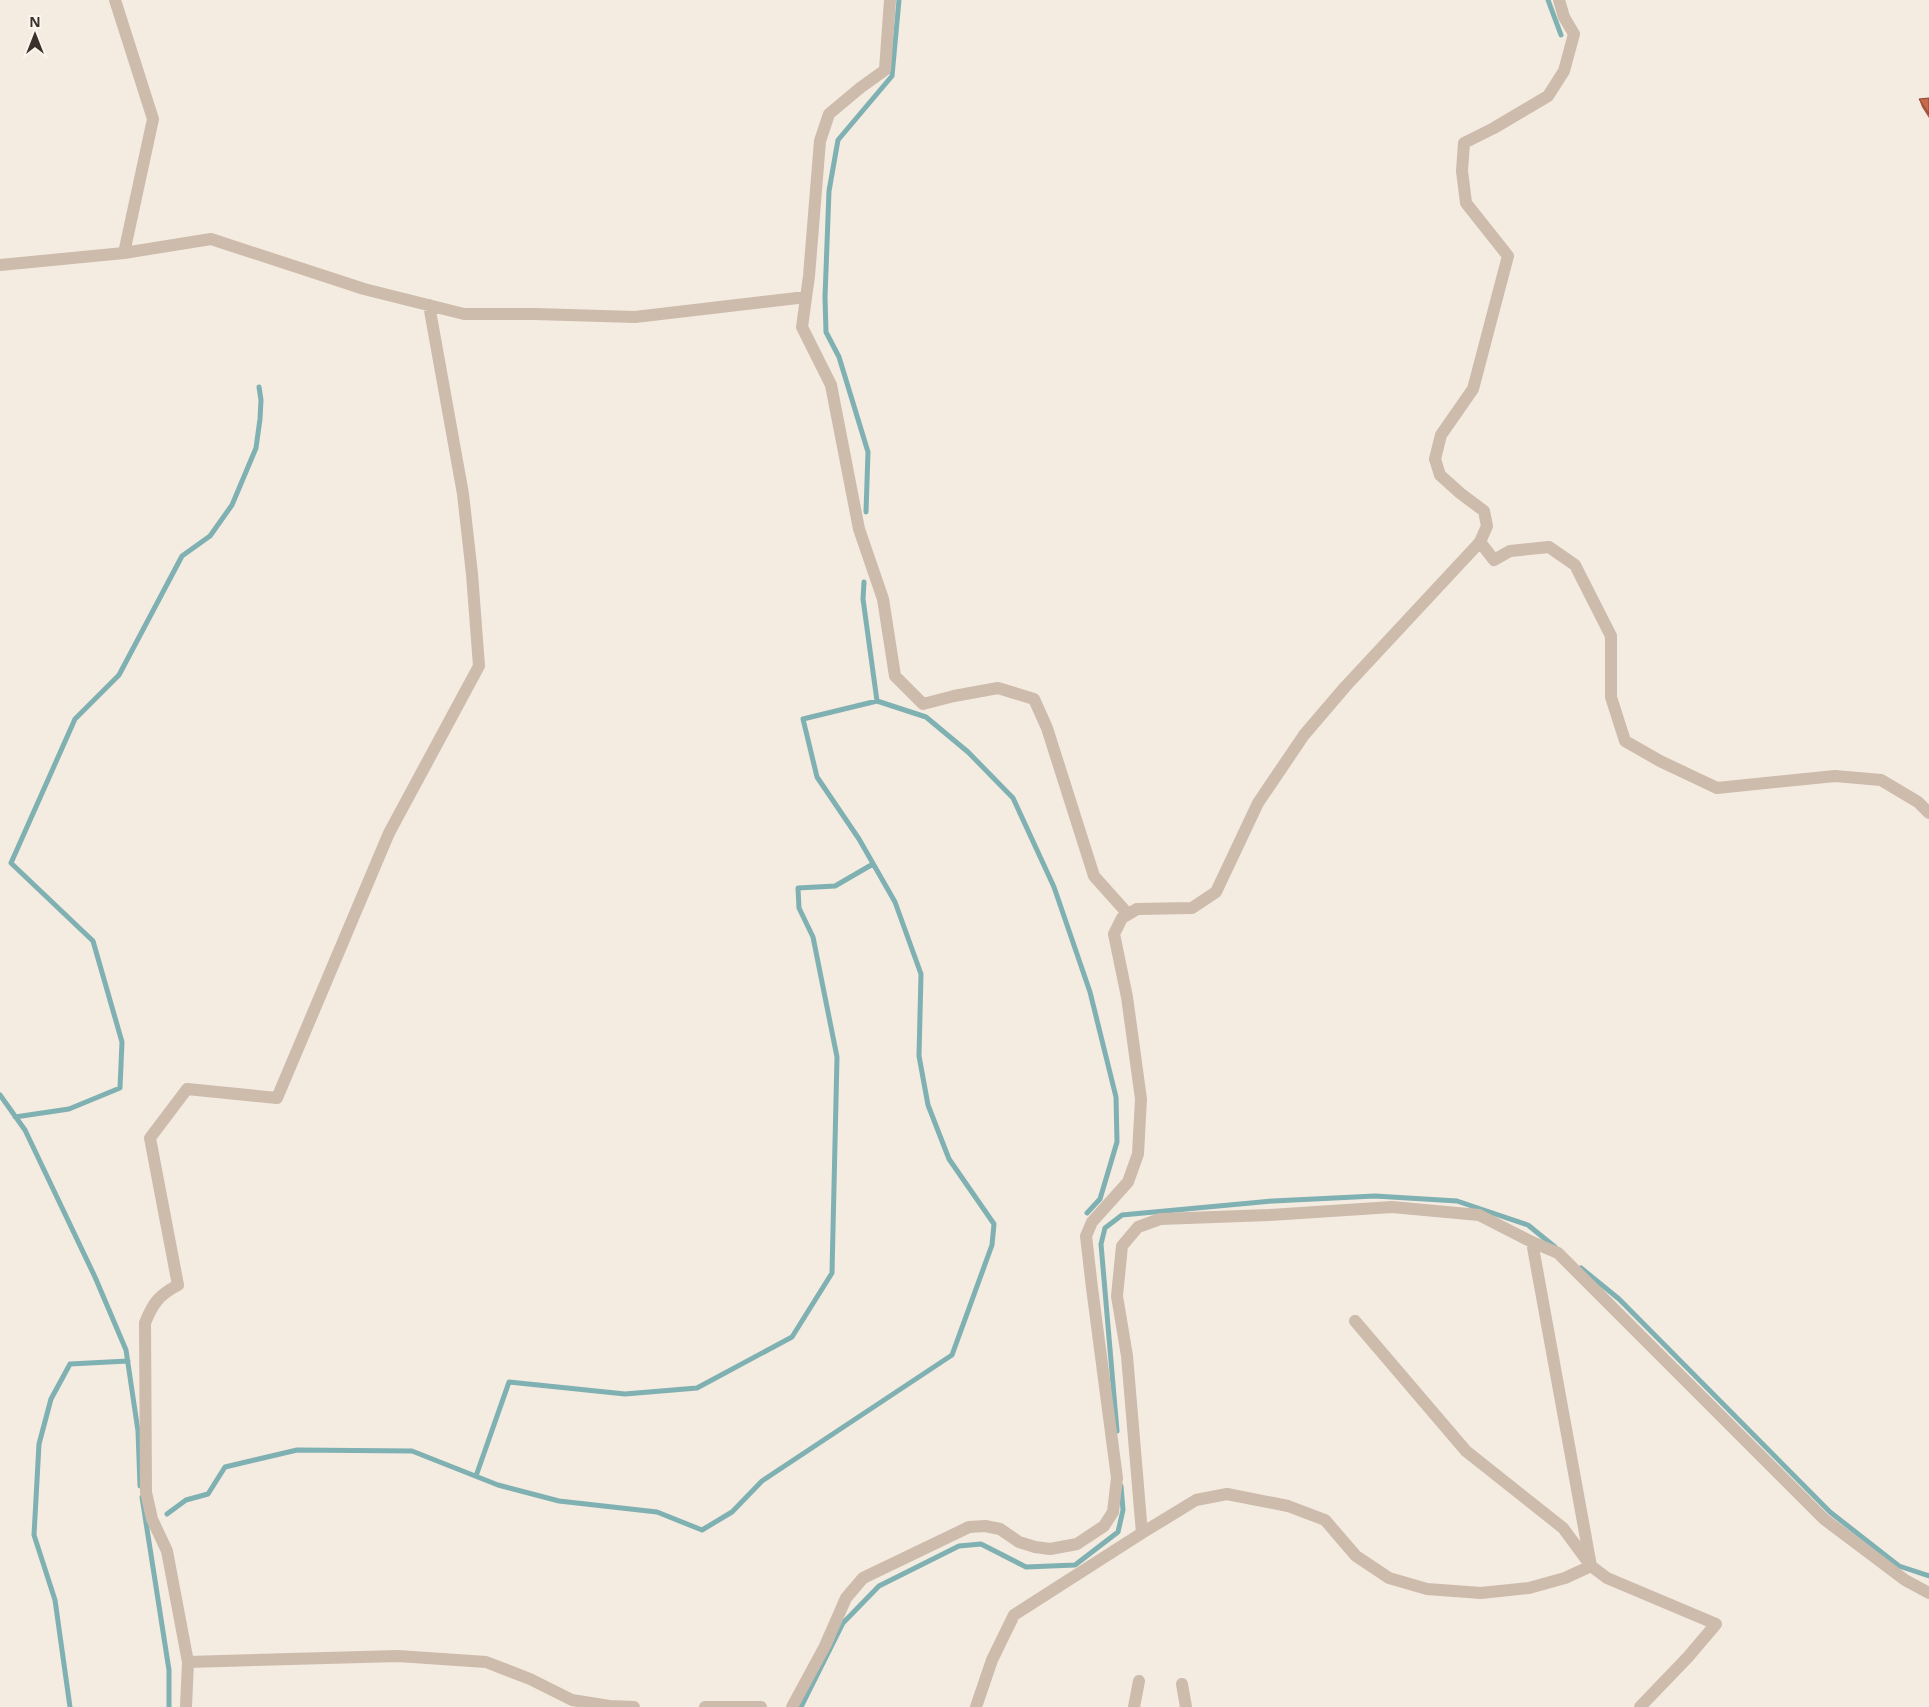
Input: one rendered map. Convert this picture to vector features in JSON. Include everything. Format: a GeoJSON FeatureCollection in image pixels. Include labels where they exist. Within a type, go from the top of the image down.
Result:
{"type":"FeatureCollection","features":[{"type":"Feature","properties":{"kind":"street"},"geometry":{"type":"LineString","coordinates":[[115,0],[153,119],[124,253]]}},
{"type":"Feature","properties":{"kind":"street"},"geometry":{"type":"LineString","coordinates":[[890,0],[885,70],[829,114],[820,141],[802,327],[832,385],[859,529],[883,599],[895,676],[923,704],[998,688],[1034,698],[1047,728],[1094,876],[1128,914]]}},
{"type":"Feature","properties":{"kind":"street"},"geometry":{"type":"LineString","coordinates":[[792,1707],[825,1646],[846,1598],[863,1578],[969,1527],[985,1526],[1000,1529],[1020,1542],[1035,1547],[1050,1548],[1077,1544],[1104,1526],[1113,1512],[1117,1478],[1086,1236],[1092,1222],[1128,1182],[1138,1154],[1141,1099],[1127,997],[1114,934],[1122,918],[1137,909],[1192,908],[1216,892],[1258,803],[1304,735],[1345,687],[1480,542],[1487,526],[1484,511],[1440,475],[1435,459],[1441,435],[1473,389],[1508,256],[1466,203],[1462,171],[1464,143],[1494,128],[1548,96],[1564,71],[1574,34],[1564,17],[1558,0]]}},
{"type":"Feature","properties":{"kind":"street"},"geometry":{"type":"LineString","coordinates":[[0,265],[124,253],[211,239],[364,289],[464,314],[635,317],[806,297]]}},
{"type":"Feature","properties":{"kind":"street"},"geometry":{"type":"LineString","coordinates":[[186,1707],[188,1662],[167,1551],[152,1519],[146,1492],[145,1323],[152,1306],[163,1293],[178,1285],[150,1138],[187,1089],[277,1098],[389,833],[479,666],[472,574],[463,494],[429,305]]}},
{"type":"Feature","properties":{"kind":"street"},"geometry":{"type":"LineString","coordinates":[[1480,542],[1494,560],[1510,551],[1549,547],[1575,565],[1591,593],[1611,636],[1611,697],[1625,741],[1660,761],[1717,788],[1835,776],[1881,780],[1918,802],[1929,813]]}},
{"type":"Feature","properties":{"kind":"street"},"geometry":{"type":"LineString","coordinates":[[1142,1533],[1127,1356],[1117,1296],[1122,1246],[1138,1227],[1160,1219],[1392,1207],[1479,1215],[1558,1253],[1824,1519],[1905,1580],[1929,1593]]}},
{"type":"Feature","properties":{"kind":"street"},"geometry":{"type":"LineString","coordinates":[[1532,1242],[1591,1566]]}},
{"type":"Feature","properties":{"kind":"street"},"geometry":{"type":"LineString","coordinates":[[1355,1321],[1466,1450],[1562,1528],[1591,1566],[1607,1578],[1716,1624],[1688,1657],[1640,1707]]}},
{"type":"Feature","properties":{"kind":"street"},"geometry":{"type":"LineString","coordinates":[[976,1707],[992,1660],[1014,1615],[1196,1500],[1227,1494],[1288,1506],[1325,1520],[1356,1556],[1389,1578],[1427,1589],[1481,1593],[1529,1588],[1565,1578],[1591,1566]]}},
{"type":"Feature","properties":{"kind":"street"},"geometry":{"type":"LineString","coordinates":[[188,1662],[398,1656],[486,1662],[530,1679],[572,1700],[609,1706],[634,1707]]}},
{"type":"Feature","properties":{"kind":"street"},"geometry":{"type":"LineString","coordinates":[[1134,1707],[1139,1681]]}},
{"type":"Feature","properties":{"kind":"street"},"geometry":{"type":"LineString","coordinates":[[1182,1684],[1186,1707]]}},
{"type":"Feature","properties":{"kind":"street"},"geometry":{"type":"LineString","coordinates":[[705,1707],[761,1707]]}},
{"type":"Feature","properties":{"kind":"building"},"geometry":{"type":"Polygon","coordinates":[[[1929,98],[1929,114],[1919,99],[1929,98]]]}},
{"type":"Feature","properties":{"kind":"waterway"},"geometry":{"type":"LineString","coordinates":[[866,512],[868,452],[839,357],[826,332],[825,297],[829,191],[838,140],[892,76],[899,0]]}},
{"type":"Feature","properties":{"kind":"waterway"},"geometry":{"type":"LineString","coordinates":[[1548,0],[1561,35]]}},
{"type":"Feature","properties":{"kind":"waterway"},"geometry":{"type":"LineString","coordinates":[[15,1117],[69,1109],[120,1088],[122,1042],[93,941],[11,863],[75,719],[119,675],[182,556],[210,536],[232,505],[256,448],[261,400],[259,387]]}},
{"type":"Feature","properties":{"kind":"waterway"},"geometry":{"type":"LineString","coordinates":[[864,582],[863,599],[877,701]]}},
{"type":"Feature","properties":{"kind":"waterway"},"geometry":{"type":"LineString","coordinates":[[167,1514],[186,1500],[208,1494],[225,1467],[297,1450],[412,1451],[498,1485],[559,1501],[657,1512],[702,1530],[732,1512],[762,1481],[952,1355],[992,1245],[994,1224],[949,1159],[928,1105],[919,1056],[921,974],[895,902],[859,839],[817,777],[803,719],[877,701],[926,717],[968,752],[1013,798],[1054,887],[1090,992],[1116,1097],[1117,1142],[1100,1199],[1087,1213]]}},
{"type":"Feature","properties":{"kind":"waterway"},"geometry":{"type":"LineString","coordinates":[[476,1476],[509,1382],[625,1394],[697,1388],[792,1337],[832,1273],[837,1057],[813,937],[799,908],[798,888],[835,886],[873,864]]}},
{"type":"Feature","properties":{"kind":"waterway"},"geometry":{"type":"LineString","coordinates":[[0,1095],[25,1130],[95,1277],[126,1350],[138,1431],[140,1486]]}},
{"type":"Feature","properties":{"kind":"waterway"},"geometry":{"type":"LineString","coordinates":[[1117,1431],[1101,1244],[1105,1228],[1122,1215],[1273,1201],[1375,1196],[1457,1201],[1528,1225],[1555,1247]]}},
{"type":"Feature","properties":{"kind":"waterway"},"geometry":{"type":"LineString","coordinates":[[1581,1268],[1619,1299],[1830,1512],[1899,1566],[1929,1576]]}},
{"type":"Feature","properties":{"kind":"waterway"},"geometry":{"type":"LineString","coordinates":[[70,1707],[55,1600],[34,1535],[39,1444],[51,1399],[70,1364],[128,1361]]}},
{"type":"Feature","properties":{"kind":"waterway"},"geometry":{"type":"LineString","coordinates":[[801,1707],[843,1623],[879,1586],[959,1546],[981,1544],[1026,1567],[1075,1565],[1118,1532],[1123,1510],[1121,1486]]}},
{"type":"Feature","properties":{"kind":"waterway"},"geometry":{"type":"LineString","coordinates":[[142,1497],[169,1670],[169,1707]]}}]}
